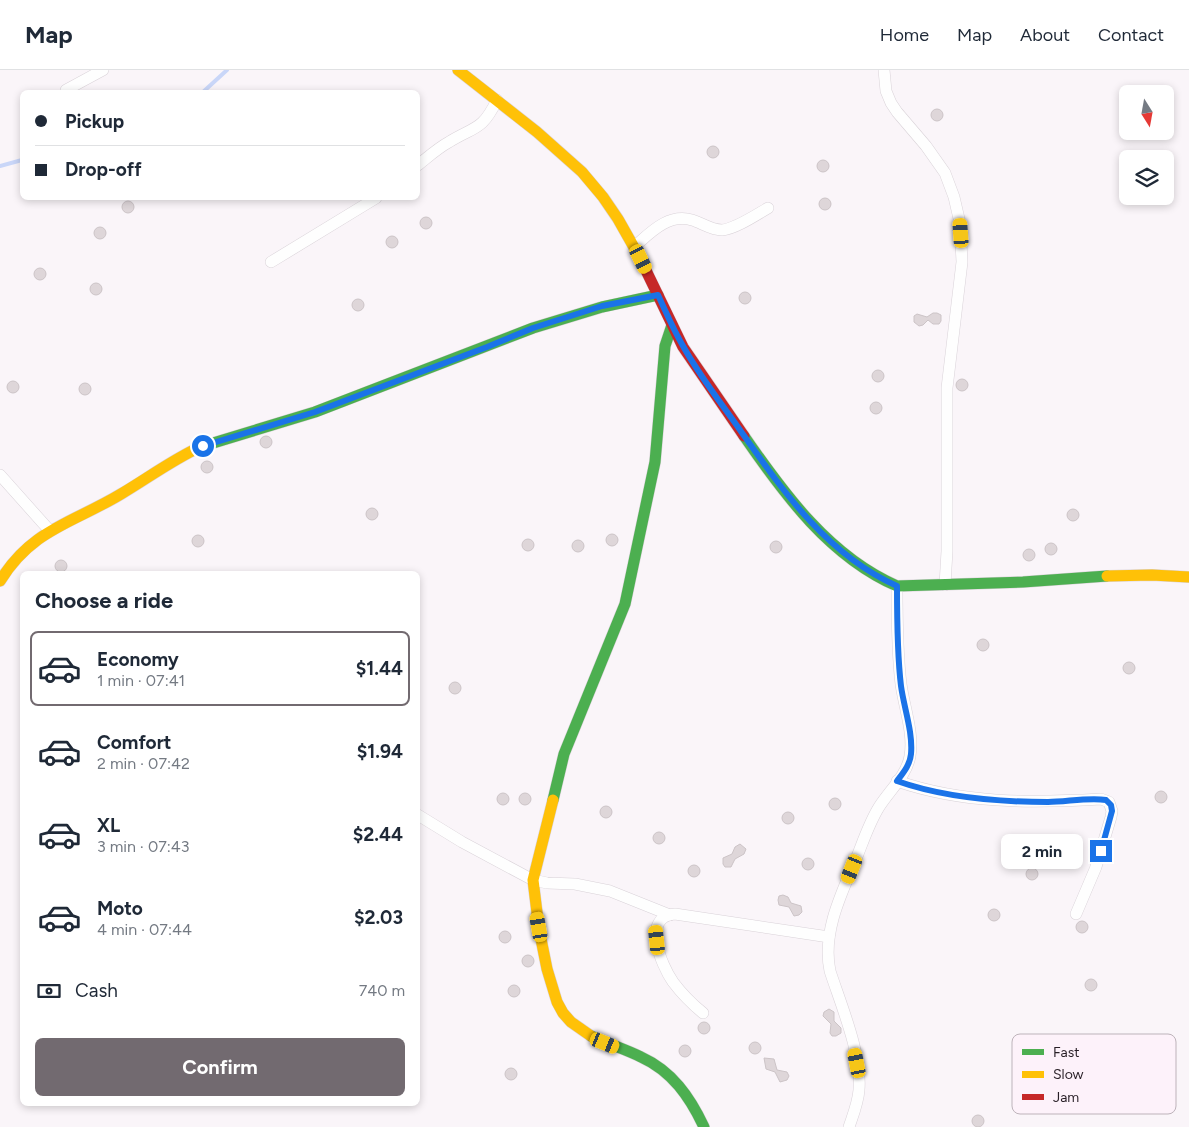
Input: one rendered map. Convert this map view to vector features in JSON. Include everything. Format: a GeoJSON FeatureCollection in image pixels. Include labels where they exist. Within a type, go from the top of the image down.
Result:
{"type":"FeatureCollection","features":[{"type":"Feature","properties":{"kind":"street"},"geometry":{"type":"LineString","coordinates":[[66,90],[103,70]]}},
{"type":"Feature","properties":{"kind":"street"},"geometry":{"type":"LineString","coordinates":[[458,70],[537,132],[582,172],[603,197],[634,247],[683,347],[799,510],[843,552],[883,580],[897,586],[916,587],[1106,576],[1189,576]]}},
{"type":"Feature","properties":{"kind":"street"},"geometry":{"type":"LineString","coordinates":[[884,70],[886,91],[891,103],[945,172],[954,197],[960,223],[962,262],[947,388],[947,551],[945,585]]}},
{"type":"Feature","properties":{"kind":"street"},"geometry":{"type":"LineString","coordinates":[[420,164],[450,141],[479,126],[486,119],[497,100]]}},
{"type":"Feature","properties":{"kind":"street"},"geometry":{"type":"LineString","coordinates":[[271,262],[373,200]]}},
{"type":"Feature","properties":{"kind":"street"},"geometry":{"type":"LineString","coordinates":[[634,247],[668,221],[677,219],[692,220],[722,230],[732,227],[768,208]]}},
{"type":"Feature","properties":{"kind":"street"},"geometry":{"type":"LineString","coordinates":[[0,581],[5,570],[16,555],[50,531],[121,494],[188,452],[315,412],[533,328],[602,306],[658,295]]}},
{"type":"Feature","properties":{"kind":"street"},"geometry":{"type":"LineString","coordinates":[[672,326],[665,346],[655,462],[624,604],[564,754],[533,880],[534,899],[544,957],[555,1001],[563,1014],[580,1030],[590,1036],[641,1056],[657,1065],[686,1093],[696,1108],[704,1127]]}},
{"type":"Feature","properties":{"kind":"street"},"geometry":{"type":"LineString","coordinates":[[0,475],[50,531]]}},
{"type":"Feature","properties":{"kind":"street"},"geometry":{"type":"LineString","coordinates":[[849,1127],[859,1091],[859,1075],[855,1051],[830,972],[828,961],[829,937],[839,899],[878,808],[909,762],[911,748],[898,653],[897,586]]}},
{"type":"Feature","properties":{"kind":"street"},"geometry":{"type":"LineString","coordinates":[[897,781],[922,790],[982,799],[1047,802],[1106,800],[1111,805],[1111,817],[1096,868],[1076,914]]}},
{"type":"Feature","properties":{"kind":"street"},"geometry":{"type":"LineString","coordinates":[[420,816],[462,842],[533,880],[547,883],[575,884],[610,891],[670,915],[829,937]]}},
{"type":"Feature","properties":{"kind":"street"},"geometry":{"type":"LineString","coordinates":[[670,915],[660,920],[656,929],[664,967],[678,989],[703,1013]]}},
{"type":"Feature","properties":{"kind":"building"},"geometry":{"type":"Polygon","coordinates":[[[935,109],[939,109],[943,115],[939,121],[935,121],[931,117],[931,113],[935,109]]]}},
{"type":"Feature","properties":{"kind":"building"},"geometry":{"type":"Polygon","coordinates":[[[711,146],[715,146],[719,152],[715,158],[711,158],[707,154],[707,150],[711,146]]]}},
{"type":"Feature","properties":{"kind":"building"},"geometry":{"type":"Polygon","coordinates":[[[821,160],[825,160],[829,166],[825,172],[821,172],[817,168],[817,164],[821,160]]]}},
{"type":"Feature","properties":{"kind":"building"},"geometry":{"type":"Polygon","coordinates":[[[823,198],[827,198],[831,204],[827,210],[823,210],[819,206],[819,202],[823,198]]]}},
{"type":"Feature","properties":{"kind":"building"},"geometry":{"type":"Polygon","coordinates":[[[126,201],[130,201],[134,207],[130,213],[126,213],[122,209],[122,205],[126,201]]]}},
{"type":"Feature","properties":{"kind":"building"},"geometry":{"type":"Polygon","coordinates":[[[424,217],[428,217],[432,223],[428,229],[424,229],[420,225],[420,221],[424,217]]]}},
{"type":"Feature","properties":{"kind":"building"},"geometry":{"type":"Polygon","coordinates":[[[98,227],[102,227],[106,233],[102,239],[98,239],[94,235],[94,231],[98,227]]]}},
{"type":"Feature","properties":{"kind":"building"},"geometry":{"type":"Polygon","coordinates":[[[390,236],[394,236],[398,242],[394,248],[390,248],[386,244],[386,240],[390,236]]]}},
{"type":"Feature","properties":{"kind":"building"},"geometry":{"type":"Polygon","coordinates":[[[38,268],[42,268],[46,274],[42,280],[38,280],[34,276],[34,272],[38,268]]]}},
{"type":"Feature","properties":{"kind":"building"},"geometry":{"type":"Polygon","coordinates":[[[94,283],[98,283],[102,289],[98,295],[94,295],[90,291],[90,287],[94,283]]]}},
{"type":"Feature","properties":{"kind":"building"},"geometry":{"type":"Polygon","coordinates":[[[743,292],[747,292],[751,298],[747,304],[743,304],[739,300],[739,296],[743,292]]]}},
{"type":"Feature","properties":{"kind":"building"},"geometry":{"type":"Polygon","coordinates":[[[356,299],[360,299],[364,305],[360,311],[356,311],[352,307],[352,303],[356,299]]]}},
{"type":"Feature","properties":{"kind":"building"},"geometry":{"type":"Polygon","coordinates":[[[933,313],[941,315],[939,324],[933,324],[928,320],[919,326],[914,322],[914,316],[917,314],[927,317],[933,313]]]}},
{"type":"Feature","properties":{"kind":"building"},"geometry":{"type":"Polygon","coordinates":[[[876,370],[880,370],[884,376],[880,382],[876,382],[872,378],[872,374],[876,370]]]}},
{"type":"Feature","properties":{"kind":"building"},"geometry":{"type":"Polygon","coordinates":[[[960,379],[964,379],[968,385],[964,391],[960,391],[956,387],[956,383],[960,379]]]}},
{"type":"Feature","properties":{"kind":"building"},"geometry":{"type":"Polygon","coordinates":[[[11,381],[15,381],[19,387],[15,393],[11,393],[7,389],[7,385],[11,381]]]}},
{"type":"Feature","properties":{"kind":"building"},"geometry":{"type":"Polygon","coordinates":[[[83,383],[87,383],[91,389],[87,395],[83,395],[79,391],[79,387],[83,383]]]}},
{"type":"Feature","properties":{"kind":"building"},"geometry":{"type":"Polygon","coordinates":[[[874,402],[878,402],[882,408],[878,414],[874,414],[870,410],[870,406],[874,402]]]}},
{"type":"Feature","properties":{"kind":"building"},"geometry":{"type":"Polygon","coordinates":[[[266,436],[272,442],[266,448],[260,442],[266,436]]]}},
{"type":"Feature","properties":{"kind":"building"},"geometry":{"type":"Polygon","coordinates":[[[205,461],[209,461],[213,467],[209,473],[205,473],[201,469],[201,465],[205,461]]]}},
{"type":"Feature","properties":{"kind":"building"},"geometry":{"type":"Polygon","coordinates":[[[370,508],[374,508],[378,514],[374,520],[370,520],[366,516],[366,512],[370,508]]]}},
{"type":"Feature","properties":{"kind":"building"},"geometry":{"type":"Polygon","coordinates":[[[1071,509],[1075,509],[1079,515],[1075,521],[1071,521],[1067,517],[1067,513],[1071,509]]]}},
{"type":"Feature","properties":{"kind":"building"},"geometry":{"type":"Polygon","coordinates":[[[610,534],[614,534],[618,540],[614,546],[610,546],[606,542],[606,538],[610,534]]]}},
{"type":"Feature","properties":{"kind":"building"},"geometry":{"type":"Polygon","coordinates":[[[196,535],[200,535],[204,541],[200,547],[196,547],[192,543],[192,539],[196,535]]]}},
{"type":"Feature","properties":{"kind":"building"},"geometry":{"type":"Polygon","coordinates":[[[526,539],[530,539],[534,545],[530,551],[526,551],[522,547],[522,543],[526,539]]]}},
{"type":"Feature","properties":{"kind":"building"},"geometry":{"type":"Polygon","coordinates":[[[576,540],[580,540],[584,546],[580,552],[576,552],[572,548],[572,544],[576,540]]]}},
{"type":"Feature","properties":{"kind":"building"},"geometry":{"type":"Polygon","coordinates":[[[774,541],[778,541],[782,547],[778,553],[774,553],[770,549],[770,545],[774,541]]]}},
{"type":"Feature","properties":{"kind":"building"},"geometry":{"type":"Polygon","coordinates":[[[1049,543],[1053,543],[1057,549],[1053,555],[1049,555],[1045,551],[1045,547],[1049,543]]]}},
{"type":"Feature","properties":{"kind":"building"},"geometry":{"type":"Polygon","coordinates":[[[1027,549],[1031,549],[1035,555],[1031,561],[1027,561],[1023,557],[1023,553],[1027,549]]]}},
{"type":"Feature","properties":{"kind":"building"},"geometry":{"type":"Polygon","coordinates":[[[59,560],[63,560],[67,564],[67,568],[64,571],[58,571],[55,568],[55,564],[59,560]]]}},
{"type":"Feature","properties":{"kind":"building"},"geometry":{"type":"Polygon","coordinates":[[[981,639],[985,639],[989,645],[985,651],[981,651],[977,647],[977,643],[981,639]]]}},
{"type":"Feature","properties":{"kind":"building"},"geometry":{"type":"Polygon","coordinates":[[[1127,662],[1131,662],[1135,668],[1131,674],[1127,674],[1123,670],[1123,666],[1127,662]]]}},
{"type":"Feature","properties":{"kind":"building"},"geometry":{"type":"Polygon","coordinates":[[[453,682],[457,682],[461,688],[457,694],[453,694],[449,690],[449,686],[453,682]]]}},
{"type":"Feature","properties":{"kind":"building"},"geometry":{"type":"Polygon","coordinates":[[[1159,791],[1163,791],[1167,797],[1163,803],[1159,803],[1155,799],[1155,795],[1159,791]]]}},
{"type":"Feature","properties":{"kind":"building"},"geometry":{"type":"Polygon","coordinates":[[[501,793],[505,793],[509,799],[505,805],[501,805],[497,801],[497,797],[501,793]]]}},
{"type":"Feature","properties":{"kind":"building"},"geometry":{"type":"Polygon","coordinates":[[[523,793],[527,793],[531,799],[527,805],[523,805],[519,801],[519,797],[523,793]]]}},
{"type":"Feature","properties":{"kind":"building"},"geometry":{"type":"Polygon","coordinates":[[[833,798],[837,798],[841,804],[837,810],[833,810],[829,806],[829,802],[833,798]]]}},
{"type":"Feature","properties":{"kind":"building"},"geometry":{"type":"Polygon","coordinates":[[[604,806],[608,806],[612,812],[608,818],[604,818],[600,814],[600,810],[604,806]]]}},
{"type":"Feature","properties":{"kind":"building"},"geometry":{"type":"Polygon","coordinates":[[[786,812],[790,812],[794,818],[790,824],[786,824],[782,820],[782,816],[786,812]]]}},
{"type":"Feature","properties":{"kind":"building"},"geometry":{"type":"Polygon","coordinates":[[[657,832],[661,832],[665,838],[661,844],[657,844],[653,840],[653,836],[657,832]]]}},
{"type":"Feature","properties":{"kind":"building"},"geometry":{"type":"Polygon","coordinates":[[[740,844],[746,849],[744,854],[735,859],[731,867],[725,867],[723,858],[732,854],[735,847],[740,844]]]}},
{"type":"Feature","properties":{"kind":"building"},"geometry":{"type":"Polygon","coordinates":[[[806,858],[810,858],[814,864],[810,870],[806,870],[802,866],[802,862],[806,858]]]}},
{"type":"Feature","properties":{"kind":"building"},"geometry":{"type":"Polygon","coordinates":[[[692,865],[696,865],[700,871],[696,877],[692,877],[688,873],[688,869],[692,865]]]}},
{"type":"Feature","properties":{"kind":"building"},"geometry":{"type":"Polygon","coordinates":[[[1030,868],[1034,868],[1038,874],[1034,880],[1030,880],[1026,876],[1026,872],[1030,868]]]}},
{"type":"Feature","properties":{"kind":"building"},"geometry":{"type":"Polygon","coordinates":[[[779,896],[788,897],[791,903],[801,906],[802,912],[799,915],[794,916],[789,907],[779,905],[779,896]]]}},
{"type":"Feature","properties":{"kind":"building"},"geometry":{"type":"Polygon","coordinates":[[[992,909],[996,909],[1000,915],[996,921],[992,921],[988,917],[988,913],[992,909]]]}},
{"type":"Feature","properties":{"kind":"building"},"geometry":{"type":"Polygon","coordinates":[[[1080,921],[1084,921],[1088,927],[1084,933],[1080,933],[1076,929],[1076,925],[1080,921]]]}},
{"type":"Feature","properties":{"kind":"building"},"geometry":{"type":"Polygon","coordinates":[[[503,931],[507,931],[511,937],[507,943],[503,943],[499,939],[499,935],[503,931]]]}},
{"type":"Feature","properties":{"kind":"building"},"geometry":{"type":"Polygon","coordinates":[[[526,955],[530,955],[534,961],[530,967],[526,967],[522,963],[522,959],[526,955]]]}},
{"type":"Feature","properties":{"kind":"building"},"geometry":{"type":"Polygon","coordinates":[[[1089,979],[1093,979],[1097,985],[1093,991],[1089,991],[1085,987],[1085,983],[1089,979]]]}},
{"type":"Feature","properties":{"kind":"building"},"geometry":{"type":"Polygon","coordinates":[[[512,985],[516,985],[520,991],[516,997],[512,997],[508,993],[508,989],[512,985]]]}},
{"type":"Feature","properties":{"kind":"building"},"geometry":{"type":"Polygon","coordinates":[[[829,1009],[834,1012],[834,1021],[841,1028],[841,1033],[836,1036],[832,1036],[830,1033],[831,1024],[823,1016],[824,1012],[829,1009]]]}},
{"type":"Feature","properties":{"kind":"building"},"geometry":{"type":"Polygon","coordinates":[[[702,1022],[706,1022],[710,1028],[706,1034],[702,1034],[698,1030],[698,1026],[702,1022]]]}},
{"type":"Feature","properties":{"kind":"building"},"geometry":{"type":"Polygon","coordinates":[[[753,1042],[757,1042],[761,1048],[757,1054],[753,1054],[749,1050],[749,1046],[753,1042]]]}},
{"type":"Feature","properties":{"kind":"building"},"geometry":{"type":"Polygon","coordinates":[[[683,1045],[687,1045],[691,1051],[687,1057],[683,1057],[679,1053],[679,1049],[683,1045]]]}},
{"type":"Feature","properties":{"kind":"building"},"geometry":{"type":"Polygon","coordinates":[[[764,1058],[774,1059],[777,1070],[787,1072],[789,1076],[787,1080],[780,1082],[775,1072],[766,1069],[764,1058]]]}},
{"type":"Feature","properties":{"kind":"building"},"geometry":{"type":"Polygon","coordinates":[[[509,1068],[513,1068],[517,1074],[513,1080],[509,1080],[505,1076],[505,1072],[509,1068]]]}},
{"type":"Feature","properties":{"kind":"building"},"geometry":{"type":"Polygon","coordinates":[[[976,1115],[980,1115],[984,1121],[980,1127],[976,1127],[972,1123],[972,1119],[976,1115]]]}},
{"type":"Feature","properties":{"kind":"waterway"},"geometry":{"type":"LineString","coordinates":[[205,90],[227,70]]}},
{"type":"Feature","properties":{"kind":"waterway"},"geometry":{"type":"LineString","coordinates":[[0,166],[20,161]]}},
{"type":"Feature","properties":{"kind":"traffic: fast"},"geometry":{"type":"LineString","coordinates":[[200,447],[315,412],[533,328],[602,307],[658,295]]}},
{"type":"Feature","properties":{"kind":"traffic: fast"},"geometry":{"type":"LineString","coordinates":[[553,800],[564,754],[625,604],[655,462],[665,346],[672,325]]}},
{"type":"Feature","properties":{"kind":"traffic: fast"},"geometry":{"type":"LineString","coordinates":[[744,436],[775,480],[810,522],[850,558],[873,574],[897,586],[1023,582],[1107,576]]}},
{"type":"Feature","properties":{"kind":"traffic: fast"},"geometry":{"type":"LineString","coordinates":[[591,1036],[635,1054],[652,1063],[671,1077],[693,1105],[704,1127]]}},
{"type":"Feature","properties":{"kind":"traffic: slow"},"geometry":{"type":"LineString","coordinates":[[458,70],[537,132],[582,172],[618,219],[640,258]]}},
{"type":"Feature","properties":{"kind":"traffic: slow"},"geometry":{"type":"LineString","coordinates":[[0,581],[12,564],[40,538],[121,494],[170,463],[200,447]]}},
{"type":"Feature","properties":{"kind":"traffic: slow"},"geometry":{"type":"LineString","coordinates":[[1107,576],[1152,575],[1189,577]]}},
{"type":"Feature","properties":{"kind":"traffic: slow"},"geometry":{"type":"LineString","coordinates":[[553,800],[533,880],[539,929],[547,969],[557,1002],[571,1022],[591,1036]]}},
{"type":"Feature","properties":{"kind":"traffic: jam"},"geometry":{"type":"LineString","coordinates":[[640,258],[683,347],[744,436]]}},
{"type":"Feature","properties":{"kind":"route"},"geometry":{"type":"LineString","coordinates":[[203,446],[315,412],[533,328],[572,315],[627,300],[658,295],[683,347],[754,450],[799,510],[836,547],[850,558],[883,580],[897,586],[898,653],[901,685],[911,742],[909,762],[897,781],[922,790],[966,798],[1047,802],[1106,800],[1111,805],[1112,811],[1101,851]]}}]}
